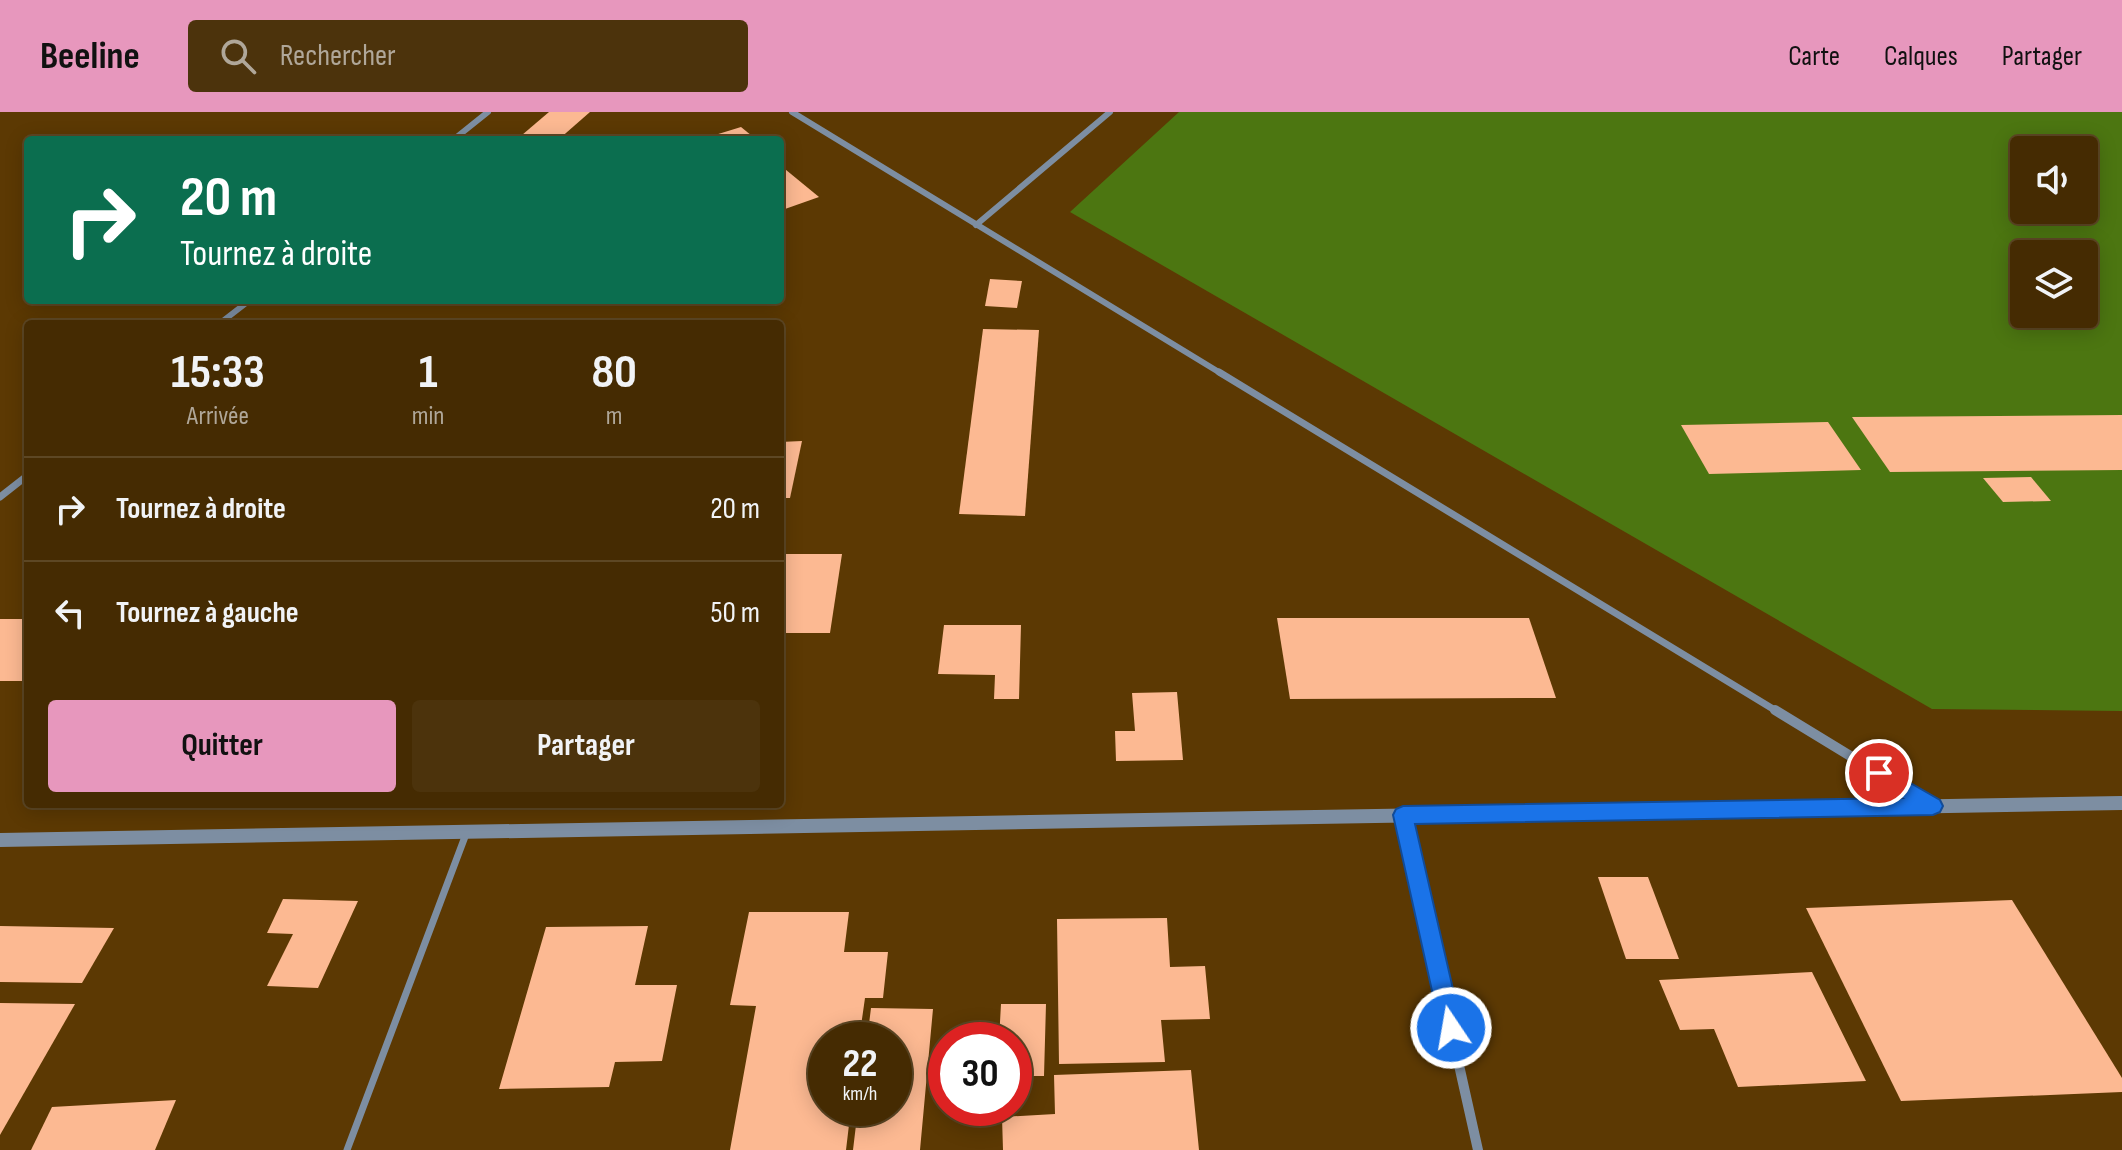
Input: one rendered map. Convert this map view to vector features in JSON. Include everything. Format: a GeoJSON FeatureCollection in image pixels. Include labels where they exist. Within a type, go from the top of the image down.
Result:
{"type":"FeatureCollection","features":[{"type":"Feature","properties":{"kind":"street"},"geometry":{"type":"LineString","coordinates":[[458,136],[488,112]]}},
{"type":"Feature","properties":{"kind":"street"},"geometry":{"type":"LineString","coordinates":[[792,112],[1933,806]]}},
{"type":"Feature","properties":{"kind":"street"},"geometry":{"type":"LineString","coordinates":[[976,225],[1110,112]]}},
{"type":"Feature","properties":{"kind":"street"},"geometry":{"type":"LineString","coordinates":[[224,320],[245,304]]}},
{"type":"Feature","properties":{"kind":"street"},"geometry":{"type":"LineString","coordinates":[[0,497],[24,478]]}},
{"type":"Feature","properties":{"kind":"street"},"geometry":{"type":"LineString","coordinates":[[0,840],[2122,803]]}},
{"type":"Feature","properties":{"kind":"street"},"geometry":{"type":"LineString","coordinates":[[1403,815],[1478,1150]]}},
{"type":"Feature","properties":{"kind":"lane"},"geometry":{"type":"LineString","coordinates":[[347,1150],[467,831]]}},
{"type":"Feature","properties":{"kind":"green space"},"geometry":{"type":"Polygon","coordinates":[[[1179,112],[2122,112],[2122,711],[1932,709],[1070,212],[1179,112]]]}},
{"type":"Feature","properties":{"kind":"building"},"geometry":{"type":"Polygon","coordinates":[[[549,112],[590,112],[563,136],[522,135],[549,112]]]}},
{"type":"Feature","properties":{"kind":"building"},"geometry":{"type":"Polygon","coordinates":[[[741,127],[752,136],[712,136],[741,127]]]}},
{"type":"Feature","properties":{"kind":"building"},"geometry":{"type":"Polygon","coordinates":[[[784,168],[819,197],[784,208],[784,168]]]}},
{"type":"Feature","properties":{"kind":"building"},"geometry":{"type":"Polygon","coordinates":[[[990,279],[1022,281],[1017,308],[985,306],[990,279]]]}},
{"type":"Feature","properties":{"kind":"building"},"geometry":{"type":"Polygon","coordinates":[[[983,329],[1039,330],[1025,516],[959,514],[983,329]]]}},
{"type":"Feature","properties":{"kind":"building"},"geometry":{"type":"Polygon","coordinates":[[[2122,415],[2122,470],[1890,472],[1852,417],[2122,415]]]}},
{"type":"Feature","properties":{"kind":"building"},"geometry":{"type":"Polygon","coordinates":[[[1828,422],[1861,470],[1709,474],[1681,425],[1828,422]]]}},
{"type":"Feature","properties":{"kind":"building"},"geometry":{"type":"Polygon","coordinates":[[[802,441],[790,498],[784,498],[784,442],[802,441]]]}},
{"type":"Feature","properties":{"kind":"building"},"geometry":{"type":"Polygon","coordinates":[[[2031,477],[2051,501],[2003,502],[1983,478],[2031,477]]]}},
{"type":"Feature","properties":{"kind":"building"},"geometry":{"type":"Polygon","coordinates":[[[784,554],[842,554],[830,633],[784,633],[784,554]]]}},
{"type":"Feature","properties":{"kind":"building"},"geometry":{"type":"Polygon","coordinates":[[[1277,618],[1529,618],[1556,698],[1290,699],[1277,618]]]}},
{"type":"Feature","properties":{"kind":"building"},"geometry":{"type":"Polygon","coordinates":[[[0,619],[24,619],[24,681],[0,681],[0,619]]]}},
{"type":"Feature","properties":{"kind":"building"},"geometry":{"type":"Polygon","coordinates":[[[944,625],[1021,625],[1019,699],[994,699],[995,675],[938,674],[944,625]]]}},
{"type":"Feature","properties":{"kind":"building"},"geometry":{"type":"Polygon","coordinates":[[[1177,692],[1183,760],[1116,761],[1115,731],[1135,731],[1132,693],[1177,692]]]}},
{"type":"Feature","properties":{"kind":"building"},"geometry":{"type":"Polygon","coordinates":[[[1598,877],[1648,877],[1679,959],[1626,959],[1598,877]]]}},
{"type":"Feature","properties":{"kind":"building"},"geometry":{"type":"Polygon","coordinates":[[[283,899],[358,901],[318,988],[267,986],[293,934],[267,933],[283,899]]]}},
{"type":"Feature","properties":{"kind":"building"},"geometry":{"type":"Polygon","coordinates":[[[2012,900],[2122,1078],[2122,1092],[1901,1101],[1806,908],[2012,900]]]}},
{"type":"Feature","properties":{"kind":"building"},"geometry":{"type":"Polygon","coordinates":[[[749,912],[849,912],[844,952],[888,952],[883,998],[865,998],[862,1022],[808,1022],[808,1126],[849,1126],[846,1150],[730,1150],[756,1006],[730,1005],[749,912]]]}},
{"type":"Feature","properties":{"kind":"building"},"geometry":{"type":"Polygon","coordinates":[[[1167,918],[1170,967],[1205,966],[1210,1019],[1161,1020],[1165,1062],[1059,1064],[1057,919],[1167,918]]]}},
{"type":"Feature","properties":{"kind":"building"},"geometry":{"type":"Polygon","coordinates":[[[0,926],[114,928],[82,983],[0,982],[0,926]]]}},
{"type":"Feature","properties":{"kind":"building"},"geometry":{"type":"Polygon","coordinates":[[[648,926],[635,985],[677,985],[662,1061],[615,1062],[609,1087],[499,1089],[546,927],[648,926]]]}},
{"type":"Feature","properties":{"kind":"building"},"geometry":{"type":"Polygon","coordinates":[[[1812,972],[1866,1081],[1738,1087],[1714,1029],[1680,1030],[1659,980],[1812,972]]]}},
{"type":"Feature","properties":{"kind":"building"},"geometry":{"type":"Polygon","coordinates":[[[0,1003],[75,1004],[0,1135],[0,1003]]]}},
{"type":"Feature","properties":{"kind":"building"},"geometry":{"type":"Polygon","coordinates":[[[1001,1004],[1046,1004],[1044,1076],[1032,1076],[1032,1022],[1000,1022],[1001,1004]]]}},
{"type":"Feature","properties":{"kind":"building"},"geometry":{"type":"Polygon","coordinates":[[[871,1008],[933,1009],[932,1022],[928,1022],[928,1063],[920,1150],[853,1150],[856,1126],[912,1126],[912,1022],[869,1022],[871,1008]]]}},
{"type":"Feature","properties":{"kind":"building"},"geometry":{"type":"Polygon","coordinates":[[[1191,1070],[1199,1150],[1003,1150],[1002,1126],[1032,1126],[1032,1115],[1055,1114],[1054,1075],[1191,1070]]]}},
{"type":"Feature","properties":{"kind":"building"},"geometry":{"type":"Polygon","coordinates":[[[176,1100],[155,1150],[31,1150],[52,1107],[176,1100]]]}},
{"type":"Feature","properties":{"kind":"route"},"geometry":{"type":"LineString","coordinates":[[1451,1028],[1403,815],[1933,806],[1879,773]]}}]}
